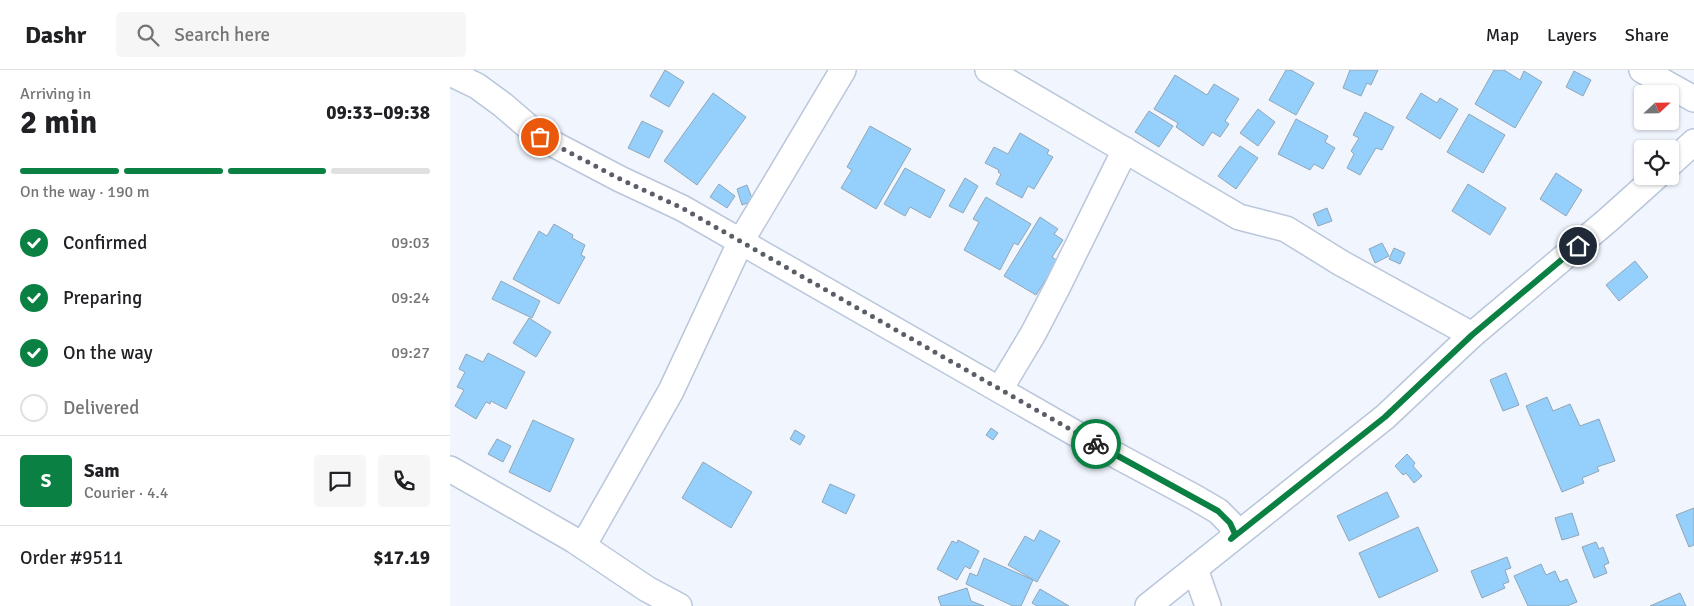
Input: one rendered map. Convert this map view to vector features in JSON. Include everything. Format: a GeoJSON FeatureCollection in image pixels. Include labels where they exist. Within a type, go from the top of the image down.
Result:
{"type":"FeatureCollection","features":[{"type":"Feature","properties":{"kind":"street"},"geometry":{"type":"LineString","coordinates":[[583,546],[671,391],[741,242],[843,70]]}},
{"type":"Feature","properties":{"kind":"street"},"geometry":{"type":"LineString","coordinates":[[988,70],[1239,217],[1286,229],[1341,263],[1472,335]]}},
{"type":"Feature","properties":{"kind":"street"},"geometry":{"type":"LineString","coordinates":[[1642,70],[1694,100]]}},
{"type":"Feature","properties":{"kind":"street"},"geometry":{"type":"LineString","coordinates":[[450,73],[482,78],[503,105],[540,137],[620,179],[682,208],[1080,436],[1218,511],[1230,523],[1235,534],[1231,539]]}},
{"type":"Feature","properties":{"kind":"street"},"geometry":{"type":"LineString","coordinates":[[1679,156],[1694,142]]}},
{"type":"Feature","properties":{"kind":"street"},"geometry":{"type":"LineString","coordinates":[[1000,389],[1053,296],[1124,150]]}},
{"type":"Feature","properties":{"kind":"street"},"geometry":{"type":"LineString","coordinates":[[1148,606],[1385,417],[1472,335],[1608,220],[1646,185]]}},
{"type":"Feature","properties":{"kind":"street"},"geometry":{"type":"LineString","coordinates":[[450,470],[583,546],[646,589],[679,606]]}},
{"type":"Feature","properties":{"kind":"street"},"geometry":{"type":"LineString","coordinates":[[1195,569],[1208,606]]}},
{"type":"Feature","properties":{"kind":"building"},"geometry":{"type":"Polygon","coordinates":[[[665,70],[684,82],[669,107],[650,96],[665,70]]]}},
{"type":"Feature","properties":{"kind":"building"},"geometry":{"type":"Polygon","coordinates":[[[1286,70],[1291,70],[1314,83],[1296,115],[1269,100],[1286,70]]]}},
{"type":"Feature","properties":{"kind":"building"},"geometry":{"type":"Polygon","coordinates":[[[1350,70],[1378,70],[1371,85],[1367,83],[1361,96],[1343,88],[1350,70]]]}},
{"type":"Feature","properties":{"kind":"building"},"geometry":{"type":"Polygon","coordinates":[[[1494,70],[1504,70],[1520,80],[1524,71],[1542,82],[1515,128],[1475,104],[1494,70]]]}},
{"type":"Feature","properties":{"kind":"building"},"geometry":{"type":"Polygon","coordinates":[[[1574,71],[1591,80],[1583,96],[1566,87],[1574,71]]]}},
{"type":"Feature","properties":{"kind":"building"},"geometry":{"type":"Polygon","coordinates":[[[1175,75],[1207,95],[1214,84],[1239,99],[1225,121],[1229,124],[1220,137],[1212,132],[1203,146],[1176,127],[1178,123],[1154,109],[1175,75]]]}},
{"type":"Feature","properties":{"kind":"building"},"geometry":{"type":"Polygon","coordinates":[[[713,93],[746,117],[697,185],[664,161],[713,93]]]}},
{"type":"Feature","properties":{"kind":"building"},"geometry":{"type":"Polygon","coordinates":[[[1421,93],[1437,103],[1440,98],[1458,109],[1440,139],[1406,118],[1421,93]]]}},
{"type":"Feature","properties":{"kind":"building"},"geometry":{"type":"Polygon","coordinates":[[[1258,109],[1275,122],[1258,146],[1240,133],[1258,109]]]}},
{"type":"Feature","properties":{"kind":"building"},"geometry":{"type":"Polygon","coordinates":[[[1149,111],[1173,126],[1159,147],[1135,132],[1149,111]]]}},
{"type":"Feature","properties":{"kind":"building"},"geometry":{"type":"Polygon","coordinates":[[[1365,112],[1394,127],[1382,150],[1376,148],[1360,175],[1347,168],[1354,154],[1351,151],[1359,138],[1353,135],[1365,112]]]}},
{"type":"Feature","properties":{"kind":"building"},"geometry":{"type":"Polygon","coordinates":[[[1469,114],[1505,135],[1483,173],[1447,152],[1469,114]]]}},
{"type":"Feature","properties":{"kind":"building"},"geometry":{"type":"Polygon","coordinates":[[[1296,119],[1328,136],[1325,142],[1335,148],[1323,169],[1314,164],[1310,170],[1278,154],[1296,119]]]}},
{"type":"Feature","properties":{"kind":"building"},"geometry":{"type":"Polygon","coordinates":[[[642,121],[663,131],[649,158],[628,148],[642,121]]]}},
{"type":"Feature","properties":{"kind":"building"},"geometry":{"type":"Polygon","coordinates":[[[870,126],[911,149],[876,209],[841,188],[852,170],[847,167],[870,126]]]}},
{"type":"Feature","properties":{"kind":"building"},"geometry":{"type":"Polygon","coordinates":[[[1020,133],[1049,150],[1047,154],[1053,157],[1034,189],[1028,186],[1022,198],[996,184],[1001,174],[998,172],[999,170],[985,163],[994,147],[1008,154],[1020,133]]]}},
{"type":"Feature","properties":{"kind":"building"},"geometry":{"type":"Polygon","coordinates":[[[1240,146],[1258,158],[1236,189],[1218,176],[1240,146]]]}},
{"type":"Feature","properties":{"kind":"building"},"geometry":{"type":"Polygon","coordinates":[[[905,168],[945,190],[930,218],[910,207],[905,216],[884,204],[905,168]]]}},
{"type":"Feature","properties":{"kind":"building"},"geometry":{"type":"Polygon","coordinates":[[[1556,173],[1582,190],[1566,216],[1540,199],[1556,173]]]}},
{"type":"Feature","properties":{"kind":"building"},"geometry":{"type":"Polygon","coordinates":[[[965,178],[978,186],[963,213],[949,206],[965,178]]]}},
{"type":"Feature","properties":{"kind":"building"},"geometry":{"type":"Polygon","coordinates":[[[719,184],[735,196],[727,208],[710,197],[719,184]]]}},
{"type":"Feature","properties":{"kind":"building"},"geometry":{"type":"Polygon","coordinates":[[[1468,184],[1506,208],[1490,235],[1452,211],[1468,184]]]}},
{"type":"Feature","properties":{"kind":"building"},"geometry":{"type":"Polygon","coordinates":[[[747,185],[753,201],[742,205],[737,189],[747,185]]]}},
{"type":"Feature","properties":{"kind":"building"},"geometry":{"type":"Polygon","coordinates":[[[986,197],[1031,224],[1018,245],[1014,243],[1000,270],[964,250],[979,222],[973,219],[986,197]]]}},
{"type":"Feature","properties":{"kind":"building"},"geometry":{"type":"Polygon","coordinates":[[[1327,208],[1332,221],[1318,226],[1313,214],[1327,208]]]}},
{"type":"Feature","properties":{"kind":"building"},"geometry":{"type":"Polygon","coordinates":[[[1040,217],[1058,229],[1054,234],[1063,240],[1052,257],[1058,261],[1036,295],[1004,276],[1040,217]]]}},
{"type":"Feature","properties":{"kind":"building"},"geometry":{"type":"Polygon","coordinates":[[[554,224],[573,235],[572,238],[585,245],[581,255],[585,257],[559,304],[513,279],[539,231],[547,236],[554,224]]]}},
{"type":"Feature","properties":{"kind":"building"},"geometry":{"type":"Polygon","coordinates":[[[1382,243],[1389,256],[1375,263],[1369,249],[1382,243]]]}},
{"type":"Feature","properties":{"kind":"building"},"geometry":{"type":"Polygon","coordinates":[[[1394,248],[1405,253],[1400,264],[1389,259],[1394,248]]]}},
{"type":"Feature","properties":{"kind":"building"},"geometry":{"type":"Polygon","coordinates":[[[1635,261],[1648,277],[1619,301],[1606,285],[1635,261]]]}},
{"type":"Feature","properties":{"kind":"building"},"geometry":{"type":"Polygon","coordinates":[[[501,281],[540,301],[532,318],[492,299],[501,281]]]}},
{"type":"Feature","properties":{"kind":"building"},"geometry":{"type":"Polygon","coordinates":[[[529,318],[551,332],[536,357],[513,343],[529,318]]]}},
{"type":"Feature","properties":{"kind":"building"},"geometry":{"type":"Polygon","coordinates":[[[488,353],[525,372],[506,409],[491,401],[490,404],[486,402],[476,419],[455,406],[464,390],[457,387],[465,372],[459,369],[466,354],[483,362],[488,353]]]}},
{"type":"Feature","properties":{"kind":"building"},"geometry":{"type":"Polygon","coordinates":[[[1506,373],[1519,405],[1503,411],[1490,380],[1506,373]]]}},
{"type":"Feature","properties":{"kind":"building"},"geometry":{"type":"Polygon","coordinates":[[[1547,397],[1553,411],[1570,404],[1580,426],[1599,419],[1615,461],[1597,467],[1599,471],[1582,478],[1584,483],[1562,492],[1526,406],[1547,397]]]}},
{"type":"Feature","properties":{"kind":"building"},"geometry":{"type":"Polygon","coordinates":[[[533,420],[574,439],[550,492],[509,472],[533,420]]]}},
{"type":"Feature","properties":{"kind":"building"},"geometry":{"type":"Polygon","coordinates":[[[991,428],[998,433],[993,440],[986,435],[991,428]]]}},
{"type":"Feature","properties":{"kind":"building"},"geometry":{"type":"Polygon","coordinates":[[[795,430],[805,436],[800,445],[790,439],[795,430]]]}},
{"type":"Feature","properties":{"kind":"building"},"geometry":{"type":"Polygon","coordinates":[[[497,439],[511,446],[503,462],[488,454],[497,439]]]}},
{"type":"Feature","properties":{"kind":"building"},"geometry":{"type":"Polygon","coordinates":[[[1407,454],[1415,463],[1413,466],[1422,476],[1414,483],[1406,473],[1403,475],[1395,466],[1407,454]]]}},
{"type":"Feature","properties":{"kind":"building"},"geometry":{"type":"Polygon","coordinates":[[[703,462],[752,492],[731,528],[682,498],[703,462]]]}},
{"type":"Feature","properties":{"kind":"building"},"geometry":{"type":"Polygon","coordinates":[[[830,484],[855,495],[846,514],[822,502],[830,484]]]}},
{"type":"Feature","properties":{"kind":"building"},"geometry":{"type":"Polygon","coordinates":[[[1387,492],[1399,517],[1349,541],[1337,516],[1387,492]]]}},
{"type":"Feature","properties":{"kind":"building"},"geometry":{"type":"Polygon","coordinates":[[[1694,508],[1694,545],[1689,547],[1676,515],[1694,508]]]}},
{"type":"Feature","properties":{"kind":"building"},"geometry":{"type":"Polygon","coordinates":[[[1572,513],[1579,535],[1562,540],[1555,518],[1572,513]]]}},
{"type":"Feature","properties":{"kind":"building"},"geometry":{"type":"Polygon","coordinates":[[[1418,527],[1438,571],[1379,598],[1359,553],[1418,527]]]}},
{"type":"Feature","properties":{"kind":"building"},"geometry":{"type":"Polygon","coordinates":[[[1040,530],[1060,541],[1037,582],[1008,565],[1025,536],[1034,541],[1040,530]]]}},
{"type":"Feature","properties":{"kind":"building"},"geometry":{"type":"Polygon","coordinates":[[[958,540],[979,551],[970,569],[965,566],[957,580],[937,569],[952,541],[957,543],[958,540]]]}},
{"type":"Feature","properties":{"kind":"building"},"geometry":{"type":"Polygon","coordinates":[[[1596,542],[1599,549],[1603,547],[1609,563],[1604,565],[1607,573],[1594,578],[1582,547],[1596,542]]]}},
{"type":"Feature","properties":{"kind":"building"},"geometry":{"type":"Polygon","coordinates":[[[1507,557],[1511,568],[1505,570],[1509,582],[1503,584],[1505,588],[1482,598],[1471,571],[1507,557]]]}},
{"type":"Feature","properties":{"kind":"building"},"geometry":{"type":"Polygon","coordinates":[[[984,558],[1033,580],[1021,606],[1013,606],[966,584],[970,573],[977,576],[984,558]]]}},
{"type":"Feature","properties":{"kind":"building"},"geometry":{"type":"Polygon","coordinates":[[[1541,564],[1546,575],[1555,571],[1560,582],[1567,579],[1577,602],[1567,606],[1528,606],[1514,576],[1541,564]]]}},
{"type":"Feature","properties":{"kind":"building"},"geometry":{"type":"Polygon","coordinates":[[[967,588],[971,601],[984,606],[941,606],[938,597],[967,588]]]}},
{"type":"Feature","properties":{"kind":"building"},"geometry":{"type":"Polygon","coordinates":[[[1040,589],[1069,606],[1037,606],[1032,603],[1040,589]]]}},
{"type":"Feature","properties":{"kind":"building"},"geometry":{"type":"Polygon","coordinates":[[[1680,593],[1686,606],[1650,606],[1680,593]]]}},
{"type":"Feature","properties":{"kind":"way so far"},"geometry":{"type":"LineString","coordinates":[[540,137],[620,179],[682,208],[877,321],[1096,444]]}},
{"type":"Feature","properties":{"kind":"route"},"geometry":{"type":"LineString","coordinates":[[1096,444],[1218,511],[1230,523],[1235,534],[1231,539],[1385,417],[1472,335],[1578,246]]}}]}
